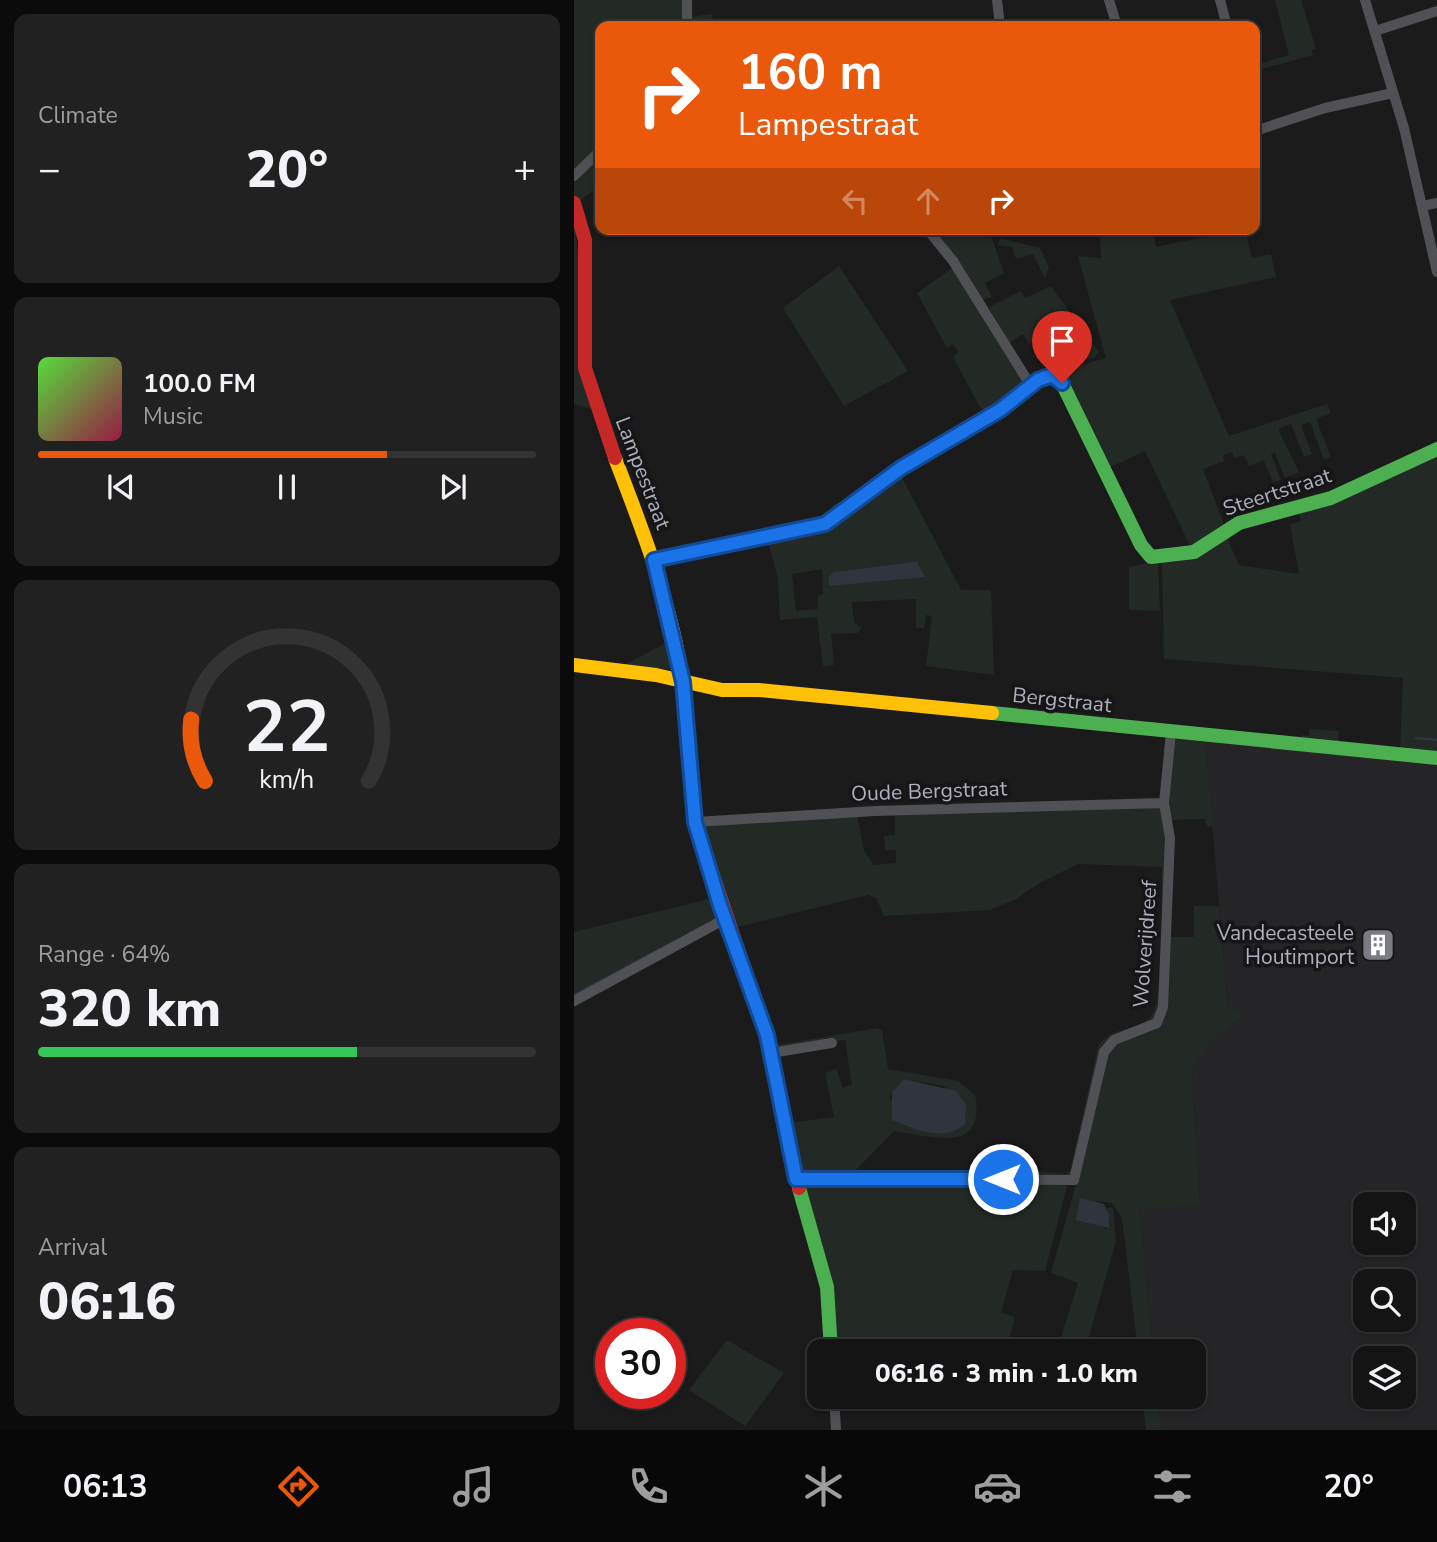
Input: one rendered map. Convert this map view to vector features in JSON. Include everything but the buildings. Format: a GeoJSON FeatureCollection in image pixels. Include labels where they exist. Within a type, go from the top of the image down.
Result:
{"type":"FeatureCollection","features":[{"type":"Feature","properties":{"kind":"street"},"geometry":{"type":"LineString","coordinates":[[687,0],[687,21]]}},
{"type":"Feature","properties":{"kind":"street"},"geometry":{"type":"LineString","coordinates":[[997,0],[999,21]]}},
{"type":"Feature","properties":{"kind":"street"},"geometry":{"type":"LineString","coordinates":[[1109,0],[1115,21]]}},
{"type":"Feature","properties":{"kind":"street"},"geometry":{"type":"LineString","coordinates":[[1220,0],[1226,21]]}},
{"type":"Feature","properties":{"kind":"street"},"geometry":{"type":"LineString","coordinates":[[1365,0],[1423,206],[1437,272]]}},
{"type":"Feature","properties":{"kind":"street"},"geometry":{"type":"LineString","coordinates":[[1375,32],[1437,11]]}},
{"type":"Feature","properties":{"kind":"street"},"geometry":{"type":"LineString","coordinates":[[1260,128],[1325,108],[1393,93]]}},
{"type":"Feature","properties":{"kind":"street"},"geometry":{"type":"LineString","coordinates":[[574,176],[595,156]]}},
{"type":"Feature","properties":{"kind":"street"},"geometry":{"type":"LineString","coordinates":[[1423,206],[1437,203]]}},
{"type":"Feature","properties":{"kind":"street","name":"Lampestraat"},"geometry":{"type":"LineString","coordinates":[[574,204],[582,222],[585,249],[585,368],[601,421],[654,560],[683,682],[695,822],[771,1053],[796,1179],[827,1287],[830,1339]]}},
{"type":"Feature","properties":{"kind":"street"},"geometry":{"type":"LineString","coordinates":[[654,560],[825,524],[901,468],[1000,410],[1031,386],[953,261],[932,235]]}},
{"type":"Feature","properties":{"kind":"street","name":"Steertstraat"},"geometry":{"type":"LineString","coordinates":[[1031,386],[1052,375],[1062,383],[1141,545],[1151,557],[1194,552],[1238,523],[1331,498],[1437,449]]}},
{"type":"Feature","properties":{"kind":"street","name":"Bergstraat"},"geometry":{"type":"LineString","coordinates":[[574,666],[656,675],[722,691],[760,690],[1437,758]]}},
{"type":"Feature","properties":{"kind":"street","name":"Wolverijdreef"},"geometry":{"type":"LineString","coordinates":[[796,1179],[1074,1180],[1104,1052],[1114,1040],[1142,1031],[1157,1023],[1161,1016],[1170,838],[1164,803],[1171,732]]}},
{"type":"Feature","properties":{"kind":"street","name":"Oude Bergstraat"},"geometry":{"type":"LineString","coordinates":[[695,822],[875,811],[1164,803]]}},
{"type":"Feature","properties":{"kind":"street"},"geometry":{"type":"LineString","coordinates":[[574,1001],[725,919]]}},
{"type":"Feature","properties":{"kind":"street"},"geometry":{"type":"LineString","coordinates":[[771,1053],[832,1042]]}},
{"type":"Feature","properties":{"kind":"street"},"geometry":{"type":"LineString","coordinates":[[835,1409],[836,1430]]}},
{"type":"Feature","properties":{"kind":"shaded area"},"geometry":{"type":"Polygon","coordinates":[[[574,0],[684,0],[684,21],[595,21],[595,153],[574,173],[574,0]]]}},
{"type":"Feature","properties":{"kind":"shaded area"},"geometry":{"type":"Polygon","coordinates":[[[1275,0],[1301,0],[1316,49],[1312,50],[1313,55],[1260,70],[1260,64],[1289,55],[1275,0]]]}},
{"type":"Feature","properties":{"kind":"shaded area"},"geometry":{"type":"Polygon","coordinates":[[[712,14],[713,21],[690,21],[690,17],[712,14]]]}},
{"type":"Feature","properties":{"kind":"shaded area"},"geometry":{"type":"Polygon","coordinates":[[[595,159],[595,190],[577,203],[574,198],[574,180],[595,159]]]}},
{"type":"Feature","properties":{"kind":"shaded area"},"geometry":{"type":"Polygon","coordinates":[[[574,213],[592,409],[574,404],[574,213]]]}},
{"type":"Feature","properties":{"kind":"shaded area"},"geometry":{"type":"Polygon","coordinates":[[[936,235],[980,235],[992,238],[1004,273],[985,283],[992,297],[982,300],[936,235]]]}},
{"type":"Feature","properties":{"kind":"shaded area"},"geometry":{"type":"Polygon","coordinates":[[[1090,235],[1153,235],[1156,247],[1212,235],[1246,235],[1252,258],[1271,254],[1276,277],[1170,300],[1229,436],[1327,404],[1331,413],[1316,419],[1331,457],[1324,460],[1310,422],[1301,425],[1312,454],[1304,457],[1291,424],[1278,429],[1299,472],[1285,478],[1275,453],[1271,454],[1281,480],[1273,483],[1264,460],[1249,466],[1244,455],[1235,458],[1232,452],[1223,455],[1224,461],[1203,469],[1225,528],[1192,550],[1145,451],[1106,469],[1064,381],[1062,373],[1065,370],[1106,358],[1078,256],[1101,258],[1100,237],[1090,235]]]}},
{"type":"Feature","properties":{"kind":"shaded area"},"geometry":{"type":"Polygon","coordinates":[[[1000,238],[1040,248],[1049,267],[1045,279],[1033,254],[1016,259],[1012,247],[998,245],[1000,238]]]}},
{"type":"Feature","properties":{"kind":"shaded area"},"geometry":{"type":"Polygon","coordinates":[[[839,266],[908,371],[844,406],[783,308],[839,266]]]}},
{"type":"Feature","properties":{"kind":"shaded area"},"geometry":{"type":"Polygon","coordinates":[[[954,267],[1023,381],[1023,385],[990,412],[981,409],[953,357],[958,352],[953,344],[947,348],[917,293],[954,267]]]}},
{"type":"Feature","properties":{"kind":"shaded area"},"geometry":{"type":"Polygon","coordinates":[[[1051,286],[1099,352],[1095,357],[1060,367],[1046,336],[1029,344],[1023,334],[1008,344],[989,307],[1021,291],[1025,298],[1051,286]]]}},
{"type":"Feature","properties":{"kind":"shaded area"},"geometry":{"type":"Polygon","coordinates":[[[1437,452],[1437,754],[1400,752],[1403,678],[1164,659],[1162,561],[1225,533],[1239,565],[1299,574],[1290,524],[1301,521],[1298,512],[1437,452]]]}},
{"type":"Feature","properties":{"kind":"shaded area"},"geometry":{"type":"Polygon","coordinates":[[[900,474],[961,590],[991,590],[994,675],[926,666],[932,616],[926,615],[924,629],[916,627],[916,599],[852,602],[854,622],[861,628],[858,633],[831,634],[834,665],[823,667],[817,617],[780,620],[778,578],[768,541],[809,533],[900,474]],[[912,562],[834,572],[828,577],[829,586],[912,562]],[[822,569],[792,574],[796,611],[818,609],[818,596],[823,594],[822,569]]]}},
{"type":"Feature","properties":{"kind":"shaded area"},"geometry":{"type":"Polygon","coordinates":[[[1158,561],[1160,611],[1129,610],[1129,567],[1158,561]]]}},
{"type":"Feature","properties":{"kind":"shaded area"},"geometry":{"type":"Polygon","coordinates":[[[917,562],[925,577],[829,586],[828,577],[834,572],[917,562]]]}},
{"type":"Feature","properties":{"kind":"shaded area"},"geometry":{"type":"Polygon","coordinates":[[[672,640],[679,670],[622,666],[672,640]]]}},
{"type":"Feature","properties":{"kind":"shaded area"},"geometry":{"type":"Polygon","coordinates":[[[1309,729],[1339,731],[1338,747],[1300,743],[1301,735],[1309,736],[1309,729]]]}},
{"type":"Feature","properties":{"kind":"shaded area"},"geometry":{"type":"Polygon","coordinates":[[[1173,740],[1205,741],[1213,826],[1207,827],[1205,819],[1171,820],[1166,791],[1173,740]]]}},
{"type":"Feature","properties":{"kind":"shaded area"},"geometry":{"type":"Polygon","coordinates":[[[1205,741],[1437,765],[1437,1430],[1161,1430],[1159,1409],[1206,1409],[1206,1339],[1152,1339],[1140,1209],[1200,1205],[1192,1069],[1201,1051],[1216,1034],[1244,1016],[1228,1008],[1205,741]]]}},
{"type":"Feature","properties":{"kind":"shaded area"},"geometry":{"type":"Polygon","coordinates":[[[1162,805],[1167,831],[1162,989],[1155,1020],[1109,1041],[1074,1173],[1069,1176],[801,1175],[789,1123],[834,1117],[825,1073],[836,1069],[843,1088],[852,1085],[845,1040],[782,1049],[777,1049],[776,1045],[877,1028],[882,1030],[888,1069],[958,1081],[975,1095],[976,1114],[972,1127],[964,1135],[939,1138],[894,1131],[854,1172],[1029,1171],[1066,1174],[1070,1171],[1098,1047],[1110,1035],[1146,1021],[1156,1005],[1162,944],[1162,867],[1078,864],[1041,882],[1016,899],[990,910],[884,916],[876,898],[868,895],[733,928],[703,824],[857,815],[864,851],[874,865],[896,863],[896,850],[885,850],[884,836],[895,835],[895,814],[1162,805]],[[904,1079],[889,1099],[948,1087],[904,1079]]]}},
{"type":"Feature","properties":{"kind":"shaded area"},"geometry":{"type":"Polygon","coordinates":[[[713,898],[720,917],[574,998],[574,932],[713,898]]]}},
{"type":"Feature","properties":{"kind":"shaded area"},"geometry":{"type":"Polygon","coordinates":[[[1194,906],[1219,906],[1228,1008],[1244,1016],[1214,1039],[1192,1069],[1200,1205],[1140,1210],[1152,1339],[1137,1339],[1122,1218],[1112,1203],[1096,1201],[1106,1230],[1110,1223],[1107,1208],[1113,1207],[1116,1241],[1088,1339],[1060,1339],[1078,1283],[1051,1273],[1075,1188],[1106,1052],[1109,1048],[1157,1025],[1170,937],[1194,937],[1194,906]]]}},
{"type":"Feature","properties":{"kind":"shaded area"},"geometry":{"type":"Polygon","coordinates":[[[904,1079],[956,1091],[966,1105],[965,1124],[957,1130],[939,1133],[920,1130],[892,1120],[892,1092],[904,1079]]]}},
{"type":"Feature","properties":{"kind":"shaded area"},"geometry":{"type":"Polygon","coordinates":[[[804,1183],[1054,1183],[1067,1186],[1045,1271],[1013,1270],[1001,1313],[1015,1317],[1009,1339],[833,1339],[804,1183]]]}},
{"type":"Feature","properties":{"kind":"shaded area"},"geometry":{"type":"Polygon","coordinates":[[[1080,1198],[1104,1204],[1109,1214],[1109,1228],[1076,1220],[1080,1198]]]}},
{"type":"Feature","properties":{"kind":"shaded area"},"geometry":{"type":"Polygon","coordinates":[[[727,1340],[784,1373],[745,1426],[689,1390],[727,1340]]]}},
{"type":"Feature","properties":{"kind":"shaded area"},"geometry":{"type":"Polygon","coordinates":[[[1143,1409],[1159,1409],[1161,1430],[1146,1430],[1143,1409]]]}},
{"type":"Feature","properties":{"kind":"waterway"},"geometry":{"type":"LineString","coordinates":[[1415,738],[1437,740]]}},
{"type":"Feature","properties":{"kind":"waterway"},"geometry":{"type":"LineString","coordinates":[[711,901],[715,913]]}},
{"type":"Feature","properties":{"kind":"waterway"},"geometry":{"type":"LineString","coordinates":[[574,995],[673,942]]}},
{"type":"Feature","properties":{"kind":"traffic: fast"},"geometry":{"type":"LineString","coordinates":[[1035,382],[1052,375],[1062,383],[1141,545],[1151,557],[1194,552],[1239,523],[1331,498],[1437,449]]}},
{"type":"Feature","properties":{"kind":"traffic: fast"},"geometry":{"type":"LineString","coordinates":[[992,713],[1437,758]]}},
{"type":"Feature","properties":{"kind":"traffic: fast"},"geometry":{"type":"LineString","coordinates":[[799,1188],[827,1287],[830,1339]]}},
{"type":"Feature","properties":{"kind":"traffic: slow"},"geometry":{"type":"LineString","coordinates":[[615,458],[646,541],[672,625],[684,694],[690,768]]}},
{"type":"Feature","properties":{"kind":"traffic: slow"},"geometry":{"type":"LineString","coordinates":[[574,665],[656,675],[722,690],[759,690],[992,713]]}},
{"type":"Feature","properties":{"kind":"traffic: jam"},"geometry":{"type":"LineString","coordinates":[[574,203],[585,240],[585,368],[615,458]]}},
{"type":"Feature","properties":{"kind":"traffic: jam"},"geometry":{"type":"LineString","coordinates":[[654,560],[825,524],[901,468],[1000,409],[1035,382]]}},
{"type":"Feature","properties":{"kind":"traffic: jam"},"geometry":{"type":"LineString","coordinates":[[690,768],[695,822],[767,1035],[799,1188]]}},
{"type":"Feature","properties":{"kind":"place","name":"Vandecasteele Houtimport"},"geometry":{"type":"Point","coordinates":[1378,945]}},
{"type":"Feature","properties":{"kind":"route"},"geometry":{"type":"LineString","coordinates":[[1003,1179],[796,1179],[767,1035],[720,905],[695,822],[683,682],[654,560],[825,524],[901,468],[1000,410],[1038,380],[1052,375],[1062,383]]}}]}
